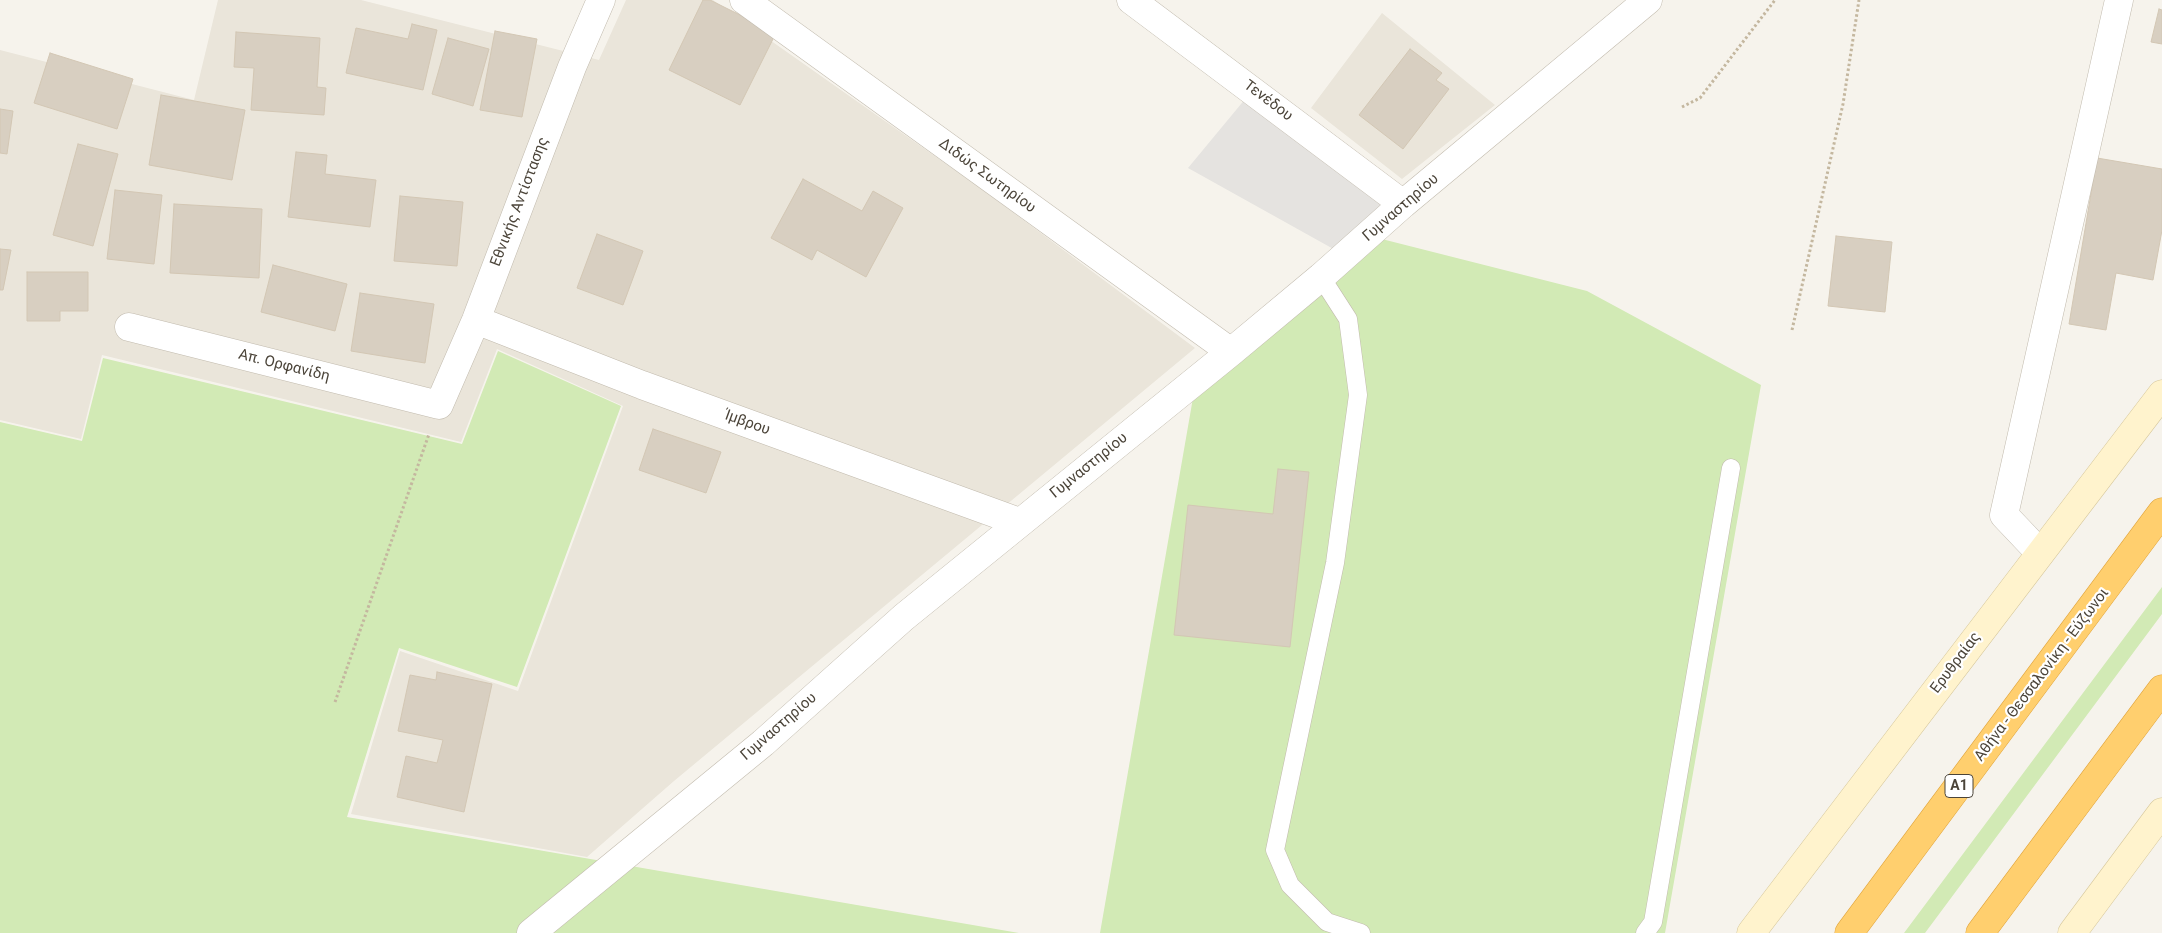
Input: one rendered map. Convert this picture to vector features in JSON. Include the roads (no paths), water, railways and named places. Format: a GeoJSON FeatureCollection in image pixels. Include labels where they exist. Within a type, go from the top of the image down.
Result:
{"type":"FeatureCollection","features":[{"type":"Feature","properties":{"kind":"highway","name":"Αθήνα - Θεσσαλονίκη - Εύζωνοι"},"geometry":{"type":"LineString","coordinates":[[1850,933],[2162,512]]}},
{"type":"Feature","properties":{"kind":"highway"},"geometry":{"type":"LineString","coordinates":[[1980,933],[2162,689]]}},
{"type":"Feature","properties":{"kind":"main road","name":"Ερυθραίας"},"geometry":{"type":"LineString","coordinates":[[1751,933],[2162,394]]}},
{"type":"Feature","properties":{"kind":"main road"},"geometry":{"type":"LineString","coordinates":[[2072,933],[2162,812]]}},
{"type":"Feature","properties":{"kind":"street","name":"Εθνικής Αντίστασης"},"geometry":{"type":"LineString","coordinates":[[439,405],[476,320],[572,67],[601,0]]}},
{"type":"Feature","properties":{"kind":"street","name":"Διδώς Σωτηρίου"},"geometry":{"type":"LineString","coordinates":[[744,0],[1231,352]]}},
{"type":"Feature","properties":{"kind":"street","name":"Τενέδου"},"geometry":{"type":"LineString","coordinates":[[1131,0],[1403,204]]}},
{"type":"Feature","properties":{"kind":"street"},"geometry":{"type":"LineString","coordinates":[[2040,553],[2004,515],[2119,0]]}},
{"type":"Feature","properties":{"kind":"street","name":"Γυμναστηρίου"},"geometry":{"type":"LineString","coordinates":[[531,933],[763,742],[904,617],[1321,277],[1638,2]]}},
{"type":"Feature","properties":{"kind":"street","name":"Ίμβρου"},"geometry":{"type":"LineString","coordinates":[[476,320],[642,385],[1019,522]]}},
{"type":"Feature","properties":{"kind":"street","name":"Απ. Ορφανίδη"},"geometry":{"type":"LineString","coordinates":[[129,327],[439,405]]}},
{"type":"Feature","properties":{"kind":"lane"},"geometry":{"type":"LineString","coordinates":[[1321,277],[1348,319],[1358,395],[1335,563],[1275,850],[1290,885],[1327,922],[1361,933]]}},
{"type":"Feature","properties":{"kind":"lane"},"geometry":{"type":"LineString","coordinates":[[1645,933],[1653,922],[1731,468]]}}]}
